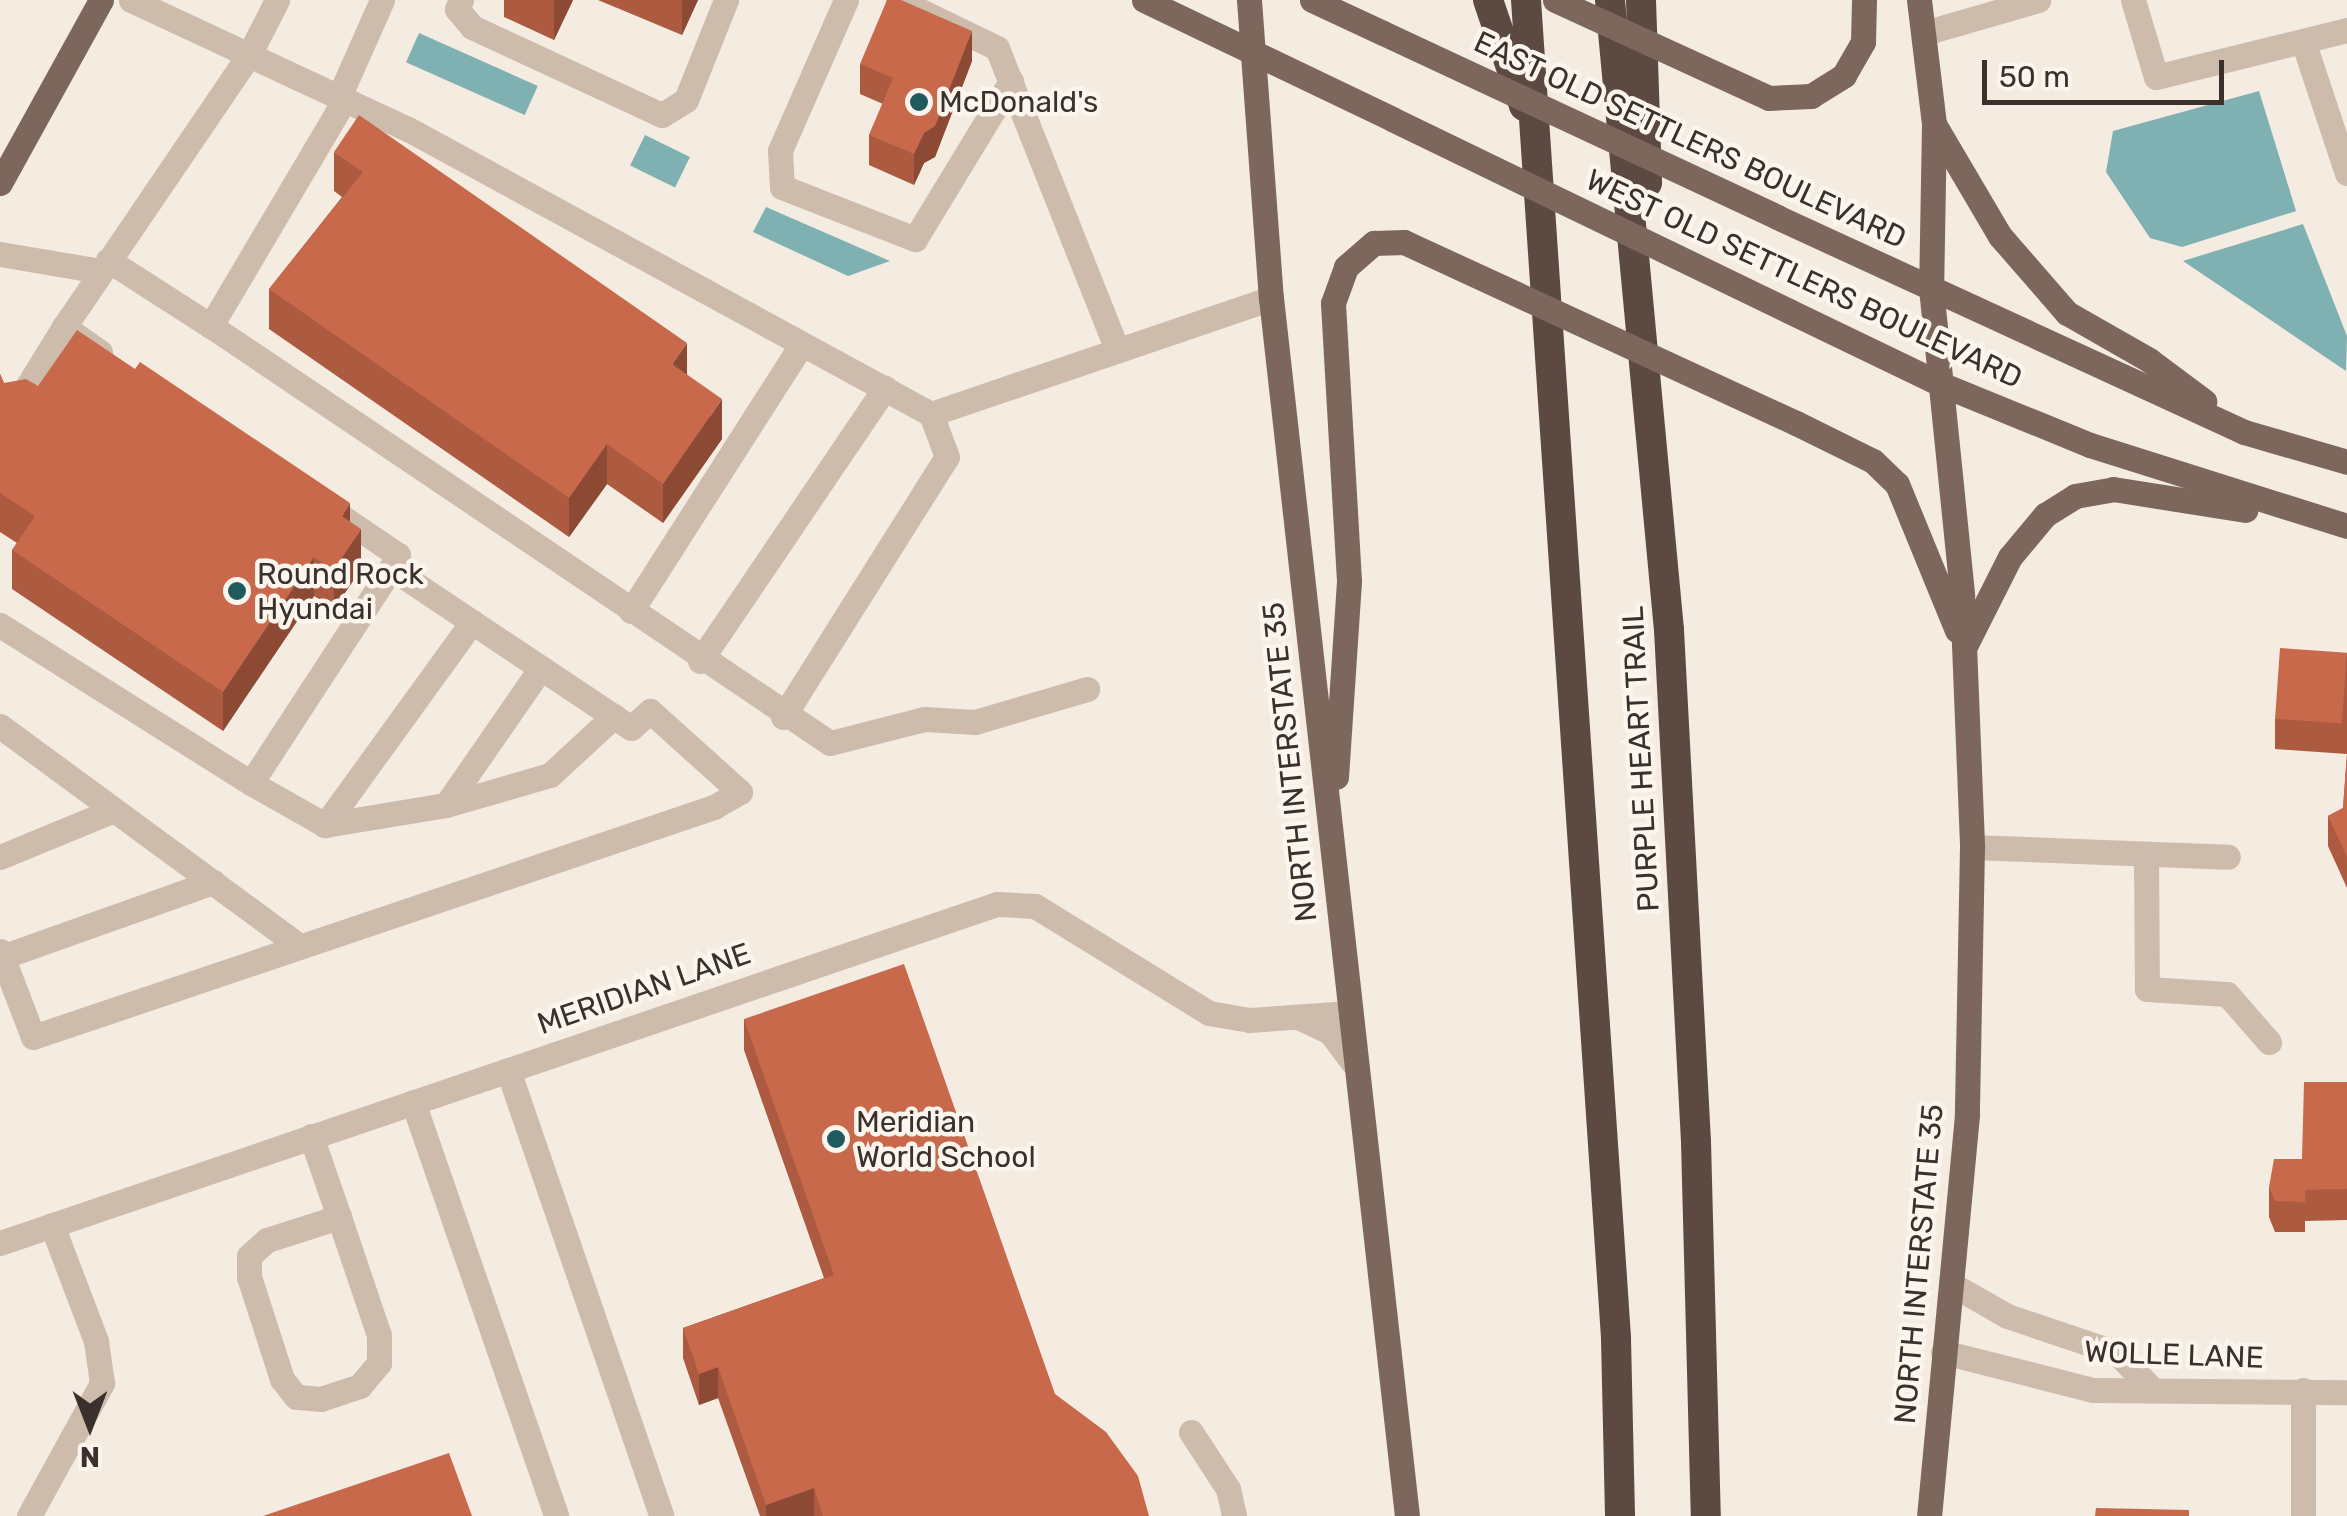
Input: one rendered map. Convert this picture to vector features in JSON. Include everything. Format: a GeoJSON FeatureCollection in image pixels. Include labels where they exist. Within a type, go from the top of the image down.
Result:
{"type":"FeatureCollection","features":[{"type":"Feature","properties":{"kind":"highway"},"geometry":{"type":"LineString","coordinates":[[1488,0],[1540,152]]}},
{"type":"Feature","properties":{"kind":"highway","name":"PURPLE HEART TRAIL"},"geometry":{"type":"LineString","coordinates":[[1526,0],[1540,152],[1616,1340],[1620,1516]]}},
{"type":"Feature","properties":{"kind":"highway","name":"PURPLE HEART TRAIL"},"geometry":{"type":"LineString","coordinates":[[1610,0],[1659,515],[1694,1104],[1706,1516]]}},
{"type":"Feature","properties":{"kind":"highway"},"geometry":{"type":"LineString","coordinates":[[1641,0],[1659,515]]}},
{"type":"Feature","properties":{"kind":"main road"},"geometry":{"type":"LineString","coordinates":[[0,183],[101,0]]}},
{"type":"Feature","properties":{"kind":"main road"},"geometry":{"type":"LineString","coordinates":[[1144,0],[1250,50]]}},
{"type":"Feature","properties":{"kind":"main road","name":"NORTH INTERSTATE 35"},"geometry":{"type":"LineString","coordinates":[[1248,0],[1271,298],[1407,1516]]}},
{"type":"Feature","properties":{"kind":"main road","name":"EAST OLD SETTLERS BOULEVARD"},"geometry":{"type":"LineString","coordinates":[[1312,0],[2244,432]]}},
{"type":"Feature","properties":{"kind":"main road"},"geometry":{"type":"LineString","coordinates":[[1555,0],[1769,98],[1811,96],[1844,75],[1863,42],[1864,0]]}},
{"type":"Feature","properties":{"kind":"main road","name":"NORTH INTERSTATE 35"},"geometry":{"type":"LineString","coordinates":[[1919,0],[1934,124],[1931,288],[1943,385],[1964,649],[1972,848],[1967,1115],[1929,1516]]}},
{"type":"Feature","properties":{"kind":"main road","name":"WEST OLD SETTLERS BOULEVARD"},"geometry":{"type":"LineString","coordinates":[[1250,50],[1943,385],[2090,444],[2345,525]]}},
{"type":"Feature","properties":{"kind":"main road"},"geometry":{"type":"LineString","coordinates":[[1934,124],[2000,236],[2067,313],[2149,360],[2244,432],[2347,462]]}},
{"type":"Feature","properties":{"kind":"main road"},"geometry":{"type":"LineString","coordinates":[[1331,842],[1349,581],[1332,303],[1346,268],[1374,242],[1404,242],[1874,461],[1897,484],[1964,649]]}},
{"type":"Feature","properties":{"kind":"main road"},"geometry":{"type":"LineString","coordinates":[[1964,649],[2010,558],[2044,515],[2075,496],[2113,490],[2345,525]]}},
{"type":"Feature","properties":{"kind":"street"},"geometry":{"type":"LineString","coordinates":[[131,0],[342,98],[931,414],[948,457],[783,717]]}},
{"type":"Feature","properties":{"kind":"street"},"geometry":{"type":"LineString","coordinates":[[13,409],[104,266],[249,55],[277,0]]}},
{"type":"Feature","properties":{"kind":"street"},"geometry":{"type":"LineString","coordinates":[[211,326],[342,98],[382,0]]}},
{"type":"Feature","properties":{"kind":"street"},"geometry":{"type":"LineString","coordinates":[[460,0],[456,9],[472,27],[662,115],[686,100],[726,0]]}},
{"type":"Feature","properties":{"kind":"street"},"geometry":{"type":"LineString","coordinates":[[846,0],[780,150],[782,188],[871,228],[915,239],[1010,80]]}},
{"type":"Feature","properties":{"kind":"street"},"geometry":{"type":"LineString","coordinates":[[898,0],[998,48],[1117,349]]}},
{"type":"Feature","properties":{"kind":"street"},"geometry":{"type":"LineString","coordinates":[[1924,33],[2038,0]]}},
{"type":"Feature","properties":{"kind":"street"},"geometry":{"type":"LineString","coordinates":[[2133,0],[2156,77],[2304,44],[2347,30]]}},
{"type":"Feature","properties":{"kind":"street"},"geometry":{"type":"LineString","coordinates":[[2304,44],[2347,173]]}},
{"type":"Feature","properties":{"kind":"street"},"geometry":{"type":"LineString","coordinates":[[0,254],[104,266],[211,326],[783,717],[830,743],[924,719],[974,722],[1087,689]]}},
{"type":"Feature","properties":{"kind":"street"},"geometry":{"type":"LineString","coordinates":[[931,414],[1271,298]]}},
{"type":"Feature","properties":{"kind":"street"},"geometry":{"type":"LineString","coordinates":[[64,327],[128,371]]}},
{"type":"Feature","properties":{"kind":"street"},"geometry":{"type":"LineString","coordinates":[[632,612],[800,347]]}},
{"type":"Feature","properties":{"kind":"street"},"geometry":{"type":"LineString","coordinates":[[700,660],[885,388]]}},
{"type":"Feature","properties":{"kind":"street"},"geometry":{"type":"LineString","coordinates":[[251,783],[398,555],[318,500]]}},
{"type":"Feature","properties":{"kind":"street"},"geometry":{"type":"LineString","coordinates":[[212,882],[1,954],[33,1037],[714,807],[740,792],[650,711],[631,728],[391,568]]}},
{"type":"Feature","properties":{"kind":"street"},"geometry":{"type":"LineString","coordinates":[[325,825],[472,622]]}},
{"type":"Feature","properties":{"kind":"street"},"geometry":{"type":"LineString","coordinates":[[0,625],[251,783],[325,825],[446,805],[550,775],[614,716]]}},
{"type":"Feature","properties":{"kind":"street"},"geometry":{"type":"LineString","coordinates":[[446,805],[541,668]]}},
{"type":"Feature","properties":{"kind":"street"},"geometry":{"type":"LineString","coordinates":[[0,726],[300,946]]}},
{"type":"Feature","properties":{"kind":"street"},"geometry":{"type":"LineString","coordinates":[[0,756],[28,747]]}},
{"type":"Feature","properties":{"kind":"street"},"geometry":{"type":"LineString","coordinates":[[0,857],[114,810]]}},
{"type":"Feature","properties":{"kind":"street"},"geometry":{"type":"LineString","coordinates":[[1972,848],[2228,857]]}},
{"type":"Feature","properties":{"kind":"street"},"geometry":{"type":"LineString","coordinates":[[2146,854],[2148,990],[2227,994],[2270,1042]]}},
{"type":"Feature","properties":{"kind":"street","name":"MERIDIAN LANE"},"geometry":{"type":"LineString","coordinates":[[0,1244],[997,904],[1035,906],[1209,1013],[1250,1020],[1350,1013]]}},
{"type":"Feature","properties":{"kind":"street"},"geometry":{"type":"LineString","coordinates":[[1295,1016],[1330,1032],[1357,1068]]}},
{"type":"Feature","properties":{"kind":"street"},"geometry":{"type":"LineString","coordinates":[[508,1070],[662,1516]]}},
{"type":"Feature","properties":{"kind":"street"},"geometry":{"type":"LineString","coordinates":[[413,1102],[556,1516]]}},
{"type":"Feature","properties":{"kind":"street"},"geometry":{"type":"LineString","coordinates":[[311,1136],[339,1217],[379,1334],[379,1363],[360,1386],[321,1399],[296,1397],[282,1379],[249,1277],[249,1256],[267,1240],[339,1217]]}},
{"type":"Feature","properties":{"kind":"street"},"geometry":{"type":"LineString","coordinates":[[29,1516],[102,1383],[96,1341],[52,1225]]}},
{"type":"Feature","properties":{"kind":"street"},"geometry":{"type":"LineString","coordinates":[[1950,1284],[2007,1316],[2118,1353],[2151,1388]]}},
{"type":"Feature","properties":{"kind":"street","name":"WOLLE LANE"},"geometry":{"type":"LineString","coordinates":[[1943,1352],[2093,1390],[2347,1392]]}},
{"type":"Feature","properties":{"kind":"street"},"geometry":{"type":"LineString","coordinates":[[2303,1390],[2303,1516]]}},
{"type":"Feature","properties":{"kind":"street"},"geometry":{"type":"LineString","coordinates":[[1191,1432],[1228,1489],[1234,1516]]}},
{"type":"Feature","properties":{"kind":"water"},"geometry":{"type":"Polygon","coordinates":[[[419,33],[538,86],[525,115],[406,62],[419,33]]]}},
{"type":"Feature","properties":{"kind":"water"},"geometry":{"type":"Polygon","coordinates":[[[2259,91],[2296,211],[2182,247],[2150,238],[2106,172],[2113,131],[2259,91]]]}},
{"type":"Feature","properties":{"kind":"water"},"geometry":{"type":"Polygon","coordinates":[[[645,135],[690,157],[675,187],[630,166],[645,135]]]}},
{"type":"Feature","properties":{"kind":"water"},"geometry":{"type":"Polygon","coordinates":[[[766,207],[890,261],[848,276],[753,232],[766,207]]]}},
{"type":"Feature","properties":{"kind":"water"},"geometry":{"type":"Polygon","coordinates":[[[2303,224],[2347,336],[2346,371],[2183,261],[2303,224]]]}},
{"type":"Feature","properties":{"kind":"building","name":"McDonald's"},"geometry":{"type":"Polygon","coordinates":[[[887,0],[901,0],[972,31],[935,126],[924,133],[914,154],[869,135],[893,78],[860,64],[887,0]]]}},
{"type":"Feature","properties":{"kind":"building"},"geometry":{"type":"Polygon","coordinates":[[[359,115],[687,343],[672,364],[722,399],[663,484],[607,444],[569,498],[269,289],[363,172],[334,152],[359,115]]]}},
{"type":"Feature","properties":{"kind":"building"},"geometry":{"type":"Polygon","coordinates":[[[77,330],[135,369],[140,362],[350,503],[342,516],[361,529],[334,570],[314,557],[223,692],[12,550],[35,516],[0,493],[0,374],[4,383],[26,379],[38,386],[77,330]]]}},
{"type":"Feature","properties":{"kind":"building"},"geometry":{"type":"Polygon","coordinates":[[[2280,648],[2347,653],[2342,724],[2275,719],[2280,648]]]}},
{"type":"Feature","properties":{"kind":"building"},"geometry":{"type":"Polygon","coordinates":[[[2347,754],[2347,857],[2328,816],[2343,808],[2347,754]]]}},
{"type":"Feature","properties":{"kind":"building"},"geometry":{"type":"Polygon","coordinates":[[[904,964],[1055,1394],[1106,1432],[1138,1476],[1149,1516],[823,1516],[814,1488],[766,1505],[718,1367],[699,1374],[683,1328],[834,1275],[744,1019],[904,964]]]}},
{"type":"Feature","properties":{"kind":"building"},"geometry":{"type":"Polygon","coordinates":[[[2304,1082],[2347,1082],[2347,1189],[2305,1190],[2305,1202],[2275,1201],[2269,1187],[2274,1159],[2302,1159],[2304,1082]]]}},
{"type":"Feature","properties":{"kind":"building"},"geometry":{"type":"Polygon","coordinates":[[[449,1453],[472,1516],[263,1516],[449,1453]]]}},
{"type":"Feature","properties":{"kind":"building"},"geometry":{"type":"Polygon","coordinates":[[[2096,1508],[2189,1510],[2189,1516],[2095,1516],[2096,1508]]]}},
{"type":"Feature","properties":{"kind":"place","name":"McDonald's"},"geometry":{"type":"Point","coordinates":[919,102]}},
{"type":"Feature","properties":{"kind":"place","name":"Round Rock Hyundai"},"geometry":{"type":"Point","coordinates":[237,591]}},
{"type":"Feature","properties":{"kind":"place","name":"Meridian World School"},"geometry":{"type":"Point","coordinates":[836,1139]}}]}
